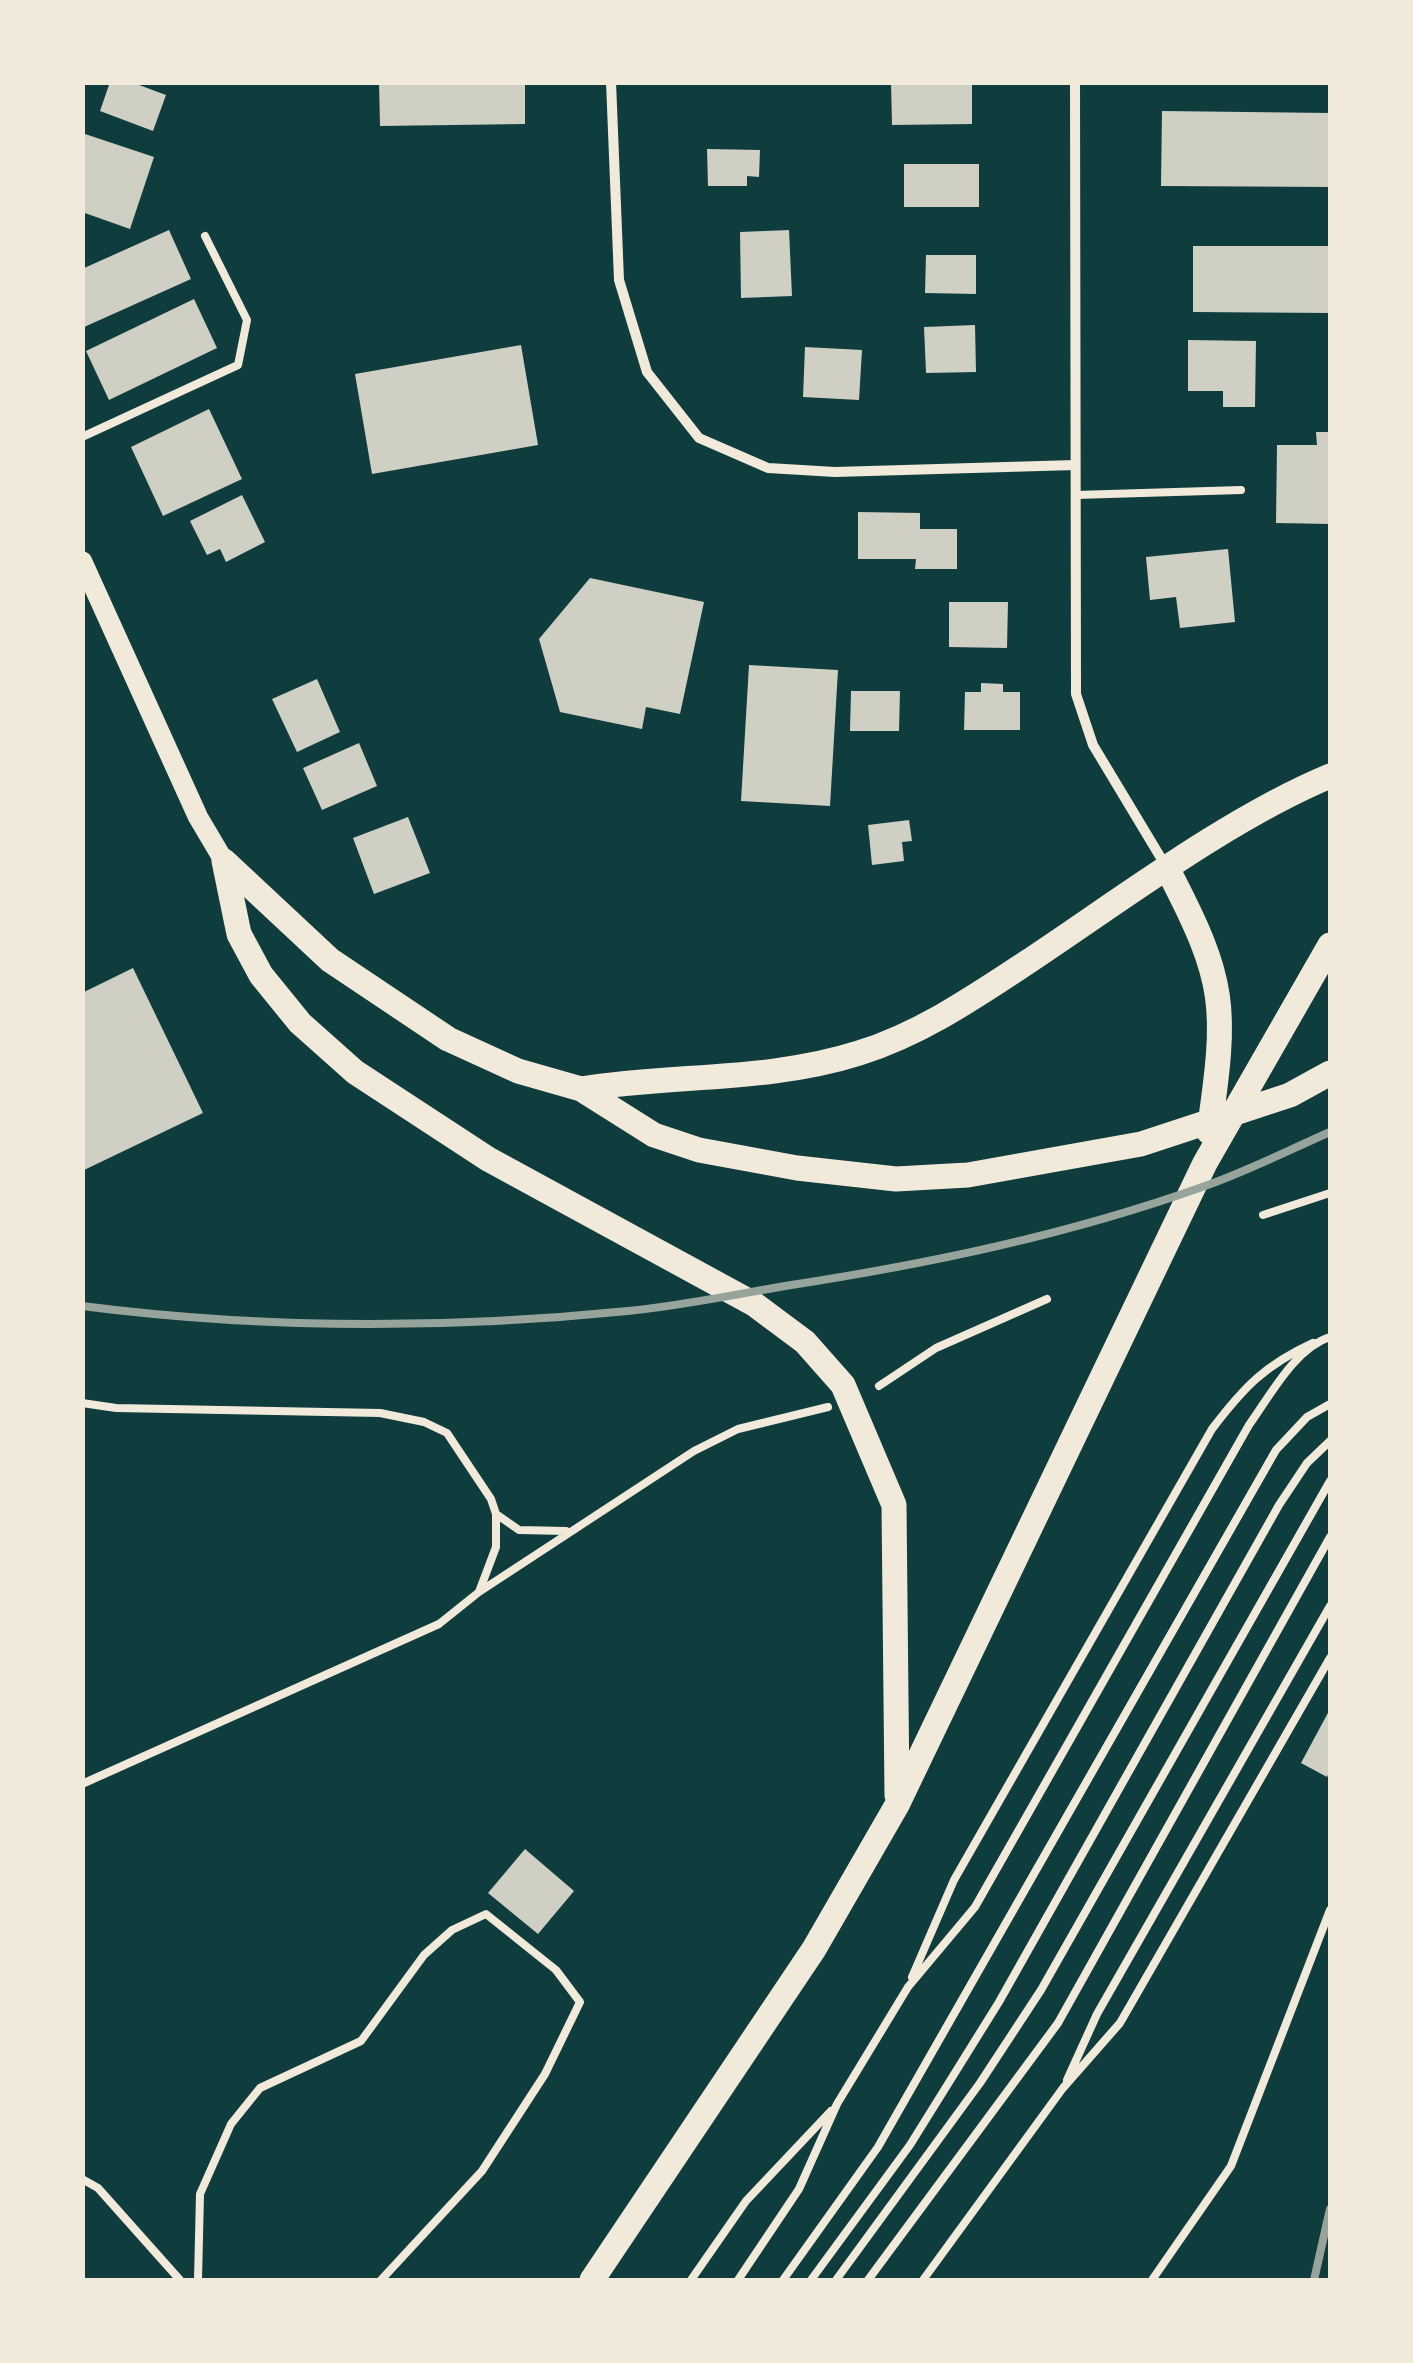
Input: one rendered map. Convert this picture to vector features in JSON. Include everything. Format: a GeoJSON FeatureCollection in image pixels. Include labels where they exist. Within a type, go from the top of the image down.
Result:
{"type":"FeatureCollection","features":[{"type":"Feature","properties":{"kind":"main road"},"geometry":{"type":"LineString","coordinates":[[82,561],[182,784],[224,862],[239,934],[262,975],[300,1023],[355,1072],[424,1120],[754,1304],[805,1342],[843,1385],[894,1505],[897,1805]]}},
{"type":"Feature","properties":{"kind":"main road"},"geometry":{"type":"LineString","coordinates":[[581,1089],[638,1080],[754,1075],[859,1053],[951,1013],[1168,870],[1302,788],[1330,776]]}},
{"type":"Feature","properties":{"kind":"main road"},"geometry":{"type":"LineString","coordinates":[[224,862],[330,960],[448,1039],[518,1071],[581,1089],[654,1135],[699,1150],[797,1168],[896,1178],[968,1176],[1141,1144],[1290,1095],[1330,1074]]}},
{"type":"Feature","properties":{"kind":"main road"},"geometry":{"type":"LineString","coordinates":[[1168,870],[1206,942],[1218,982],[1223,1036],[1205,1163]]}},
{"type":"Feature","properties":{"kind":"main road"},"geometry":{"type":"LineString","coordinates":[[592,2280],[814,1949],[897,1805],[1205,1163],[1330,945]]}},
{"type":"Feature","properties":{"kind":"street"},"geometry":{"type":"LineString","coordinates":[[611,82],[619,280],[647,372],[700,438],[768,468],[835,472],[1075,464]]}},
{"type":"Feature","properties":{"kind":"street"},"geometry":{"type":"LineString","coordinates":[[1075,82],[1076,694],[1093,744],[1168,870]]}},
{"type":"Feature","properties":{"kind":"lane"},"geometry":{"type":"LineString","coordinates":[[82,438],[238,365],[247,320],[205,236]]}},
{"type":"Feature","properties":{"kind":"lane"},"geometry":{"type":"LineString","coordinates":[[1076,496],[1241,490]]}},
{"type":"Feature","properties":{"kind":"lane"},"geometry":{"type":"LineString","coordinates":[[1264,1215],[1330,1193]]}},
{"type":"Feature","properties":{"kind":"lane"},"geometry":{"type":"LineString","coordinates":[[879,1386],[936,1348],[1047,1299]]}},
{"type":"Feature","properties":{"kind":"lane"},"geometry":{"type":"LineString","coordinates":[[738,2280],[799,2189],[837,2104],[908,1987],[954,1880],[1212,1429],[1238,1394],[1272,1362],[1330,1337]]}},
{"type":"Feature","properties":{"kind":"lane"},"geometry":{"type":"LineString","coordinates":[[908,1987],[974,1907],[1249,1425],[1317,1342]]}},
{"type":"Feature","properties":{"kind":"lane"},"geometry":{"type":"LineString","coordinates":[[82,1403],[116,1408],[380,1413],[424,1422],[447,1433],[496,1514],[519,1530],[572,1530]]}},
{"type":"Feature","properties":{"kind":"lane"},"geometry":{"type":"LineString","coordinates":[[783,2280],[878,2147],[1276,1450],[1307,1417],[1330,1404]]}},
{"type":"Feature","properties":{"kind":"lane"},"geometry":{"type":"LineString","coordinates":[[82,1784],[439,1624],[479,1592],[694,1450],[738,1429],[828,1407]]}},
{"type":"Feature","properties":{"kind":"lane"},"geometry":{"type":"LineString","coordinates":[[810,2280],[910,2144],[999,2002],[1280,1505],[1307,1463],[1330,1441]]}},
{"type":"Feature","properties":{"kind":"lane"},"geometry":{"type":"LineString","coordinates":[[836,2280],[980,2083],[1040,1990],[1330,1481]]}},
{"type":"Feature","properties":{"kind":"lane"},"geometry":{"type":"LineString","coordinates":[[479,1592],[496,1547],[496,1514]]}},
{"type":"Feature","properties":{"kind":"lane"},"geometry":{"type":"LineString","coordinates":[[868,2280],[1058,2023],[1330,1537]]}},
{"type":"Feature","properties":{"kind":"lane"},"geometry":{"type":"LineString","coordinates":[[1063,2088],[1097,2014],[1330,1606]]}},
{"type":"Feature","properties":{"kind":"lane"},"geometry":{"type":"LineString","coordinates":[[923,2280],[1063,2088],[1120,2023],[1330,1658]]}},
{"type":"Feature","properties":{"kind":"lane"},"geometry":{"type":"LineString","coordinates":[[1152,2280],[1231,2166],[1330,1910]]}},
{"type":"Feature","properties":{"kind":"lane"},"geometry":{"type":"LineString","coordinates":[[198,2280],[200,2194],[231,2124],[260,2088],[311,2068],[361,2041],[424,1955],[452,1930],[486,1914],[556,1970],[580,2002],[545,2074],[482,2171],[380,2280]]}},
{"type":"Feature","properties":{"kind":"lane"},"geometry":{"type":"LineString","coordinates":[[691,2280],[746,2202],[837,2104]]}},
{"type":"Feature","properties":{"kind":"lane"},"geometry":{"type":"LineString","coordinates":[[82,2179],[98,2188],[180,2280]]}},
{"type":"Feature","properties":{"kind":"building"},"geometry":{"type":"Polygon","coordinates":[[[110,82],[131,82],[166,95],[153,131],[100,111],[110,82]]]}},
{"type":"Feature","properties":{"kind":"building"},"geometry":{"type":"Polygon","coordinates":[[[379,82],[525,82],[525,124],[380,126],[379,82]]]}},
{"type":"Feature","properties":{"kind":"building"},"geometry":{"type":"Polygon","coordinates":[[[891,82],[972,82],[972,124],[892,125],[891,82]]]}},
{"type":"Feature","properties":{"kind":"building"},"geometry":{"type":"Polygon","coordinates":[[[1162,111],[1330,113],[1330,187],[1161,186],[1162,111]]]}},
{"type":"Feature","properties":{"kind":"building"},"geometry":{"type":"Polygon","coordinates":[[[82,133],[154,157],[130,229],[82,212],[82,133]]]}},
{"type":"Feature","properties":{"kind":"building"},"geometry":{"type":"Polygon","coordinates":[[[707,149],[760,150],[759,177],[747,176],[747,186],[708,186],[707,149]]]}},
{"type":"Feature","properties":{"kind":"building"},"geometry":{"type":"Polygon","coordinates":[[[904,164],[979,164],[979,207],[904,207],[904,164]]]}},
{"type":"Feature","properties":{"kind":"building"},"geometry":{"type":"Polygon","coordinates":[[[169,230],[191,279],[82,328],[82,269],[169,230]]]}},
{"type":"Feature","properties":{"kind":"building"},"geometry":{"type":"Polygon","coordinates":[[[789,230],[792,296],[741,298],[740,232],[789,230]]]}},
{"type":"Feature","properties":{"kind":"building"},"geometry":{"type":"Polygon","coordinates":[[[1193,246],[1330,246],[1330,313],[1193,312],[1193,246]]]}},
{"type":"Feature","properties":{"kind":"building"},"geometry":{"type":"Polygon","coordinates":[[[926,255],[976,255],[976,294],[925,293],[926,255]]]}},
{"type":"Feature","properties":{"kind":"building"},"geometry":{"type":"Polygon","coordinates":[[[194,299],[217,348],[109,400],[86,351],[194,299]]]}},
{"type":"Feature","properties":{"kind":"building"},"geometry":{"type":"Polygon","coordinates":[[[975,325],[976,372],[926,373],[924,327],[975,325]]]}},
{"type":"Feature","properties":{"kind":"building"},"geometry":{"type":"Polygon","coordinates":[[[1188,340],[1256,341],[1255,407],[1223,407],[1223,391],[1188,391],[1188,340]]]}},
{"type":"Feature","properties":{"kind":"building"},"geometry":{"type":"Polygon","coordinates":[[[521,345],[538,445],[372,474],[355,374],[521,345]]]}},
{"type":"Feature","properties":{"kind":"building"},"geometry":{"type":"Polygon","coordinates":[[[805,347],[862,350],[859,400],[803,397],[805,347]]]}},
{"type":"Feature","properties":{"kind":"building"},"geometry":{"type":"Polygon","coordinates":[[[209,409],[242,479],[163,516],[131,447],[209,409]]]}},
{"type":"Feature","properties":{"kind":"building"},"geometry":{"type":"Polygon","coordinates":[[[1316,432],[1330,432],[1330,524],[1276,523],[1277,445],[1317,445],[1316,432]]]}},
{"type":"Feature","properties":{"kind":"building"},"geometry":{"type":"Polygon","coordinates":[[[242,495],[265,542],[226,562],[220,549],[207,555],[190,521],[242,495]]]}},
{"type":"Feature","properties":{"kind":"building"},"geometry":{"type":"Polygon","coordinates":[[[858,512],[920,513],[920,529],[957,529],[957,569],[915,569],[916,559],[858,559],[858,512]]]}},
{"type":"Feature","properties":{"kind":"building"},"geometry":{"type":"Polygon","coordinates":[[[1228,549],[1235,622],[1180,628],[1176,597],[1150,600],[1146,557],[1228,549]]]}},
{"type":"Feature","properties":{"kind":"building"},"geometry":{"type":"Polygon","coordinates":[[[590,578],[704,602],[680,714],[646,707],[642,729],[560,712],[539,639],[590,578]]]}},
{"type":"Feature","properties":{"kind":"building"},"geometry":{"type":"Polygon","coordinates":[[[949,602],[1008,602],[1007,648],[949,647],[949,602]]]}},
{"type":"Feature","properties":{"kind":"building"},"geometry":{"type":"Polygon","coordinates":[[[749,665],[838,670],[830,806],[741,801],[749,665]]]}},
{"type":"Feature","properties":{"kind":"building"},"geometry":{"type":"Polygon","coordinates":[[[317,679],[340,732],[297,752],[272,699],[317,679]]]}},
{"type":"Feature","properties":{"kind":"building"},"geometry":{"type":"Polygon","coordinates":[[[981,683],[1003,684],[1003,692],[1020,692],[1020,730],[964,730],[965,692],[981,692],[981,683]]]}},
{"type":"Feature","properties":{"kind":"building"},"geometry":{"type":"Polygon","coordinates":[[[851,691],[900,691],[899,731],[850,731],[851,691]]]}},
{"type":"Feature","properties":{"kind":"building"},"geometry":{"type":"Polygon","coordinates":[[[359,743],[377,786],[322,810],[303,768],[359,743]]]}},
{"type":"Feature","properties":{"kind":"building"},"geometry":{"type":"Polygon","coordinates":[[[408,817],[430,873],[374,894],[353,838],[408,817]]]}},
{"type":"Feature","properties":{"kind":"building"},"geometry":{"type":"Polygon","coordinates":[[[909,820],[912,841],[902,842],[904,861],[872,865],[868,825],[909,820]]]}},
{"type":"Feature","properties":{"kind":"building"},"geometry":{"type":"Polygon","coordinates":[[[133,968],[203,1113],[82,1171],[82,993],[133,968]]]}},
{"type":"Feature","properties":{"kind":"building"},"geometry":{"type":"Polygon","coordinates":[[[1330,1709],[1330,1770],[1327,1777],[1301,1763],[1330,1709]]]}},
{"type":"Feature","properties":{"kind":"building"},"geometry":{"type":"Polygon","coordinates":[[[525,1849],[574,1891],[538,1934],[488,1893],[525,1849]]]}},
{"type":"Feature","properties":{"kind":"railway"},"geometry":{"type":"LineString","coordinates":[[82,1306],[218,1319],[355,1324],[492,1321],[667,1306],[892,1268],[1050,1233],[1205,1186],[1330,1132]]}},
{"type":"Feature","properties":{"kind":"railway"},"geometry":{"type":"LineString","coordinates":[[1314,2280],[1330,2209]]}}]}
